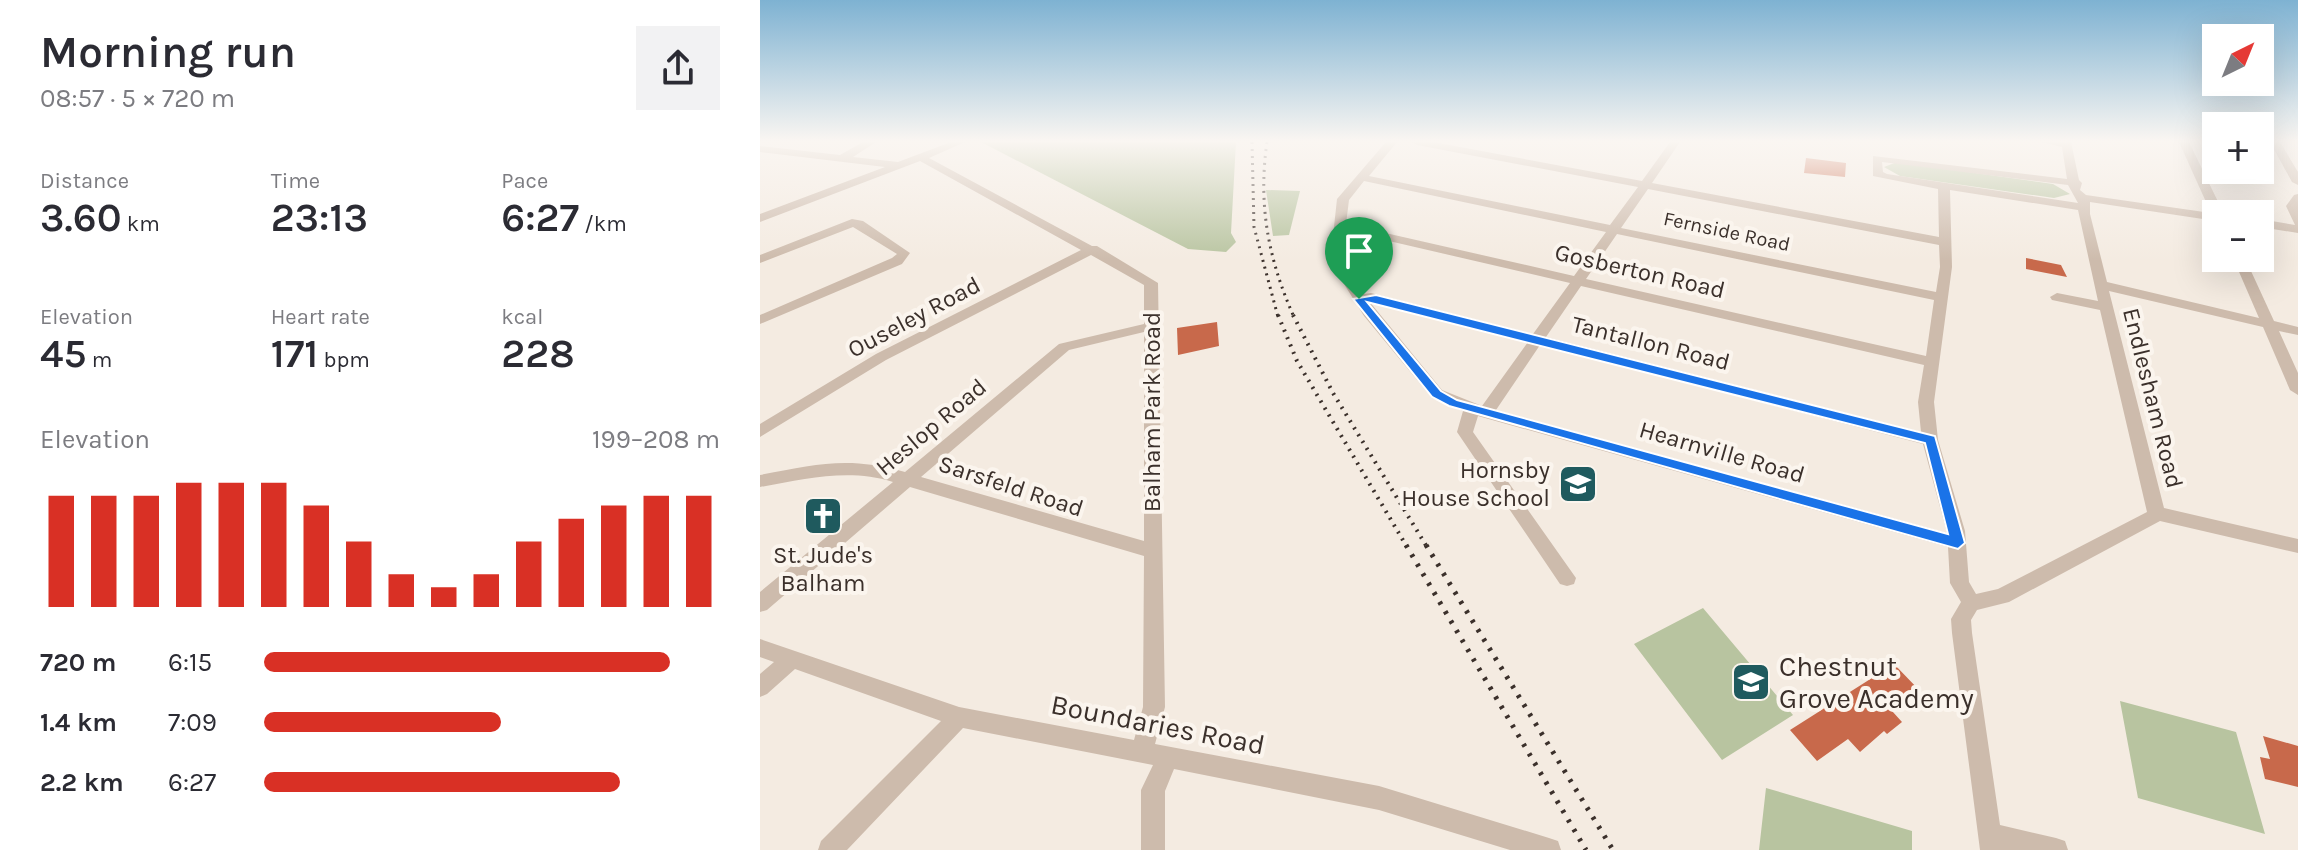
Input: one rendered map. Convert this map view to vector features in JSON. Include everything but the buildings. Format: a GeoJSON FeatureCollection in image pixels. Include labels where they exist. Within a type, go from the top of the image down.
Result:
{"type":"FeatureCollection","features":[{"type":"Feature","properties":{"kind":"street"},"geometry":{"type":"LineString","coordinates":[[760,218],[856,182]]}},
{"type":"Feature","properties":{"kind":"street","name":"Balham Park Road"},"geometry":{"type":"LineString","coordinates":[[966,182],[1151,283],[1154,707],[1141,753]]}},
{"type":"Feature","properties":{"kind":"street"},"geometry":{"type":"LineString","coordinates":[[1339,226],[1344,196],[1356,182]]}},
{"type":"Feature","properties":{"kind":"street","name":"Fernside Road"},"geometry":{"type":"LineString","coordinates":[[1383,182],[1943,298]]}},
{"type":"Feature","properties":{"kind":"street"},"geometry":{"type":"LineString","coordinates":[[1633,182],[1944,242]]}},
{"type":"Feature","properties":{"kind":"street"},"geometry":{"type":"LineString","coordinates":[[1914,182],[2081,196]]}},
{"type":"Feature","properties":{"kind":"street"},"geometry":{"type":"LineString","coordinates":[[2004,182],[2202,214]]}},
{"type":"Feature","properties":{"kind":"street","name":"Endlesham Road"},"geometry":{"type":"LineString","coordinates":[[1971,603],[2002,596],[2152,519],[2156,513],[2077,182]]}},
{"type":"Feature","properties":{"kind":"street"},"geometry":{"type":"LineString","coordinates":[[2202,182],[2210,200]]}},
{"type":"Feature","properties":{"kind":"street"},"geometry":{"type":"LineString","coordinates":[[1567,578],[1465,432],[1536,339],[1646,184]]}},
{"type":"Feature","properties":{"kind":"street"},"geometry":{"type":"LineString","coordinates":[[1944,186],[1943,298],[1926,402],[1930,440],[1958,543],[1960,583],[1971,603],[1961,619],[1962,633],[1991,843],[2056,850]]}},
{"type":"Feature","properties":{"kind":"street"},"geometry":{"type":"LineString","coordinates":[[2298,197],[2292,206],[2298,222]]}},
{"type":"Feature","properties":{"kind":"street"},"geometry":{"type":"LineString","coordinates":[[760,259],[854,223],[904,253],[897,261],[760,320]]}},
{"type":"Feature","properties":{"kind":"street"},"geometry":{"type":"LineString","coordinates":[[2274,225],[2298,229]]}},
{"type":"Feature","properties":{"kind":"street","name":"Gosberton Road"},"geometry":{"type":"LineString","coordinates":[[1339,226],[1932,362]]}},
{"type":"Feature","properties":{"kind":"street","name":"Hearnville Road"},"geometry":{"type":"LineString","coordinates":[[1339,226],[1341,260],[1359,299],[1437,394],[1479,411],[1958,543]]}},
{"type":"Feature","properties":{"kind":"street","name":"Ouseley Road"},"geometry":{"type":"LineString","coordinates":[[760,431],[881,357],[1093,249]]}},
{"type":"Feature","properties":{"kind":"street"},"geometry":{"type":"LineString","coordinates":[[2245,272],[2298,390]]}},
{"type":"Feature","properties":{"kind":"street"},"geometry":{"type":"LineString","coordinates":[[2101,285],[2298,331]]}},
{"type":"Feature","properties":{"kind":"street","name":"Tantallon Road"},"geometry":{"type":"LineString","coordinates":[[1359,299],[1371,297],[1930,440]]}},
{"type":"Feature","properties":{"kind":"street"},"geometry":{"type":"LineString","coordinates":[[2057,297],[2107,307]]}},
{"type":"Feature","properties":{"kind":"street","name":"Heslop Road"},"geometry":{"type":"LineString","coordinates":[[760,604],[1064,347],[1153,326]]}},
{"type":"Feature","properties":{"kind":"street","name":"Sarsfeld Road"},"geometry":{"type":"LineString","coordinates":[[760,481],[847,468],[907,478],[1087,535],[1152,551]]}},
{"type":"Feature","properties":{"kind":"street"},"geometry":{"type":"LineString","coordinates":[[2156,513],[2298,546]]}},
{"type":"Feature","properties":{"kind":"street","name":"Boundaries Road"},"geometry":{"type":"LineString","coordinates":[[760,648],[790,661],[959,717],[1379,798],[1549,850]]}},
{"type":"Feature","properties":{"kind":"street"},"geometry":{"type":"LineString","coordinates":[[760,687],[790,661]]}},
{"type":"Feature","properties":{"kind":"street"},"geometry":{"type":"LineString","coordinates":[[830,850],[959,717]]}},
{"type":"Feature","properties":{"kind":"street"},"geometry":{"type":"LineString","coordinates":[[1153,850],[1153,790],[1168,757]]}},
{"type":"Feature","properties":{"kind":"green space"},"geometry":{"type":"Polygon","coordinates":[[[1058,182],[1234,182],[1231,233],[1236,242],[1226,252],[1188,249],[1058,182]]]}},
{"type":"Feature","properties":{"kind":"green space"},"geometry":{"type":"Polygon","coordinates":[[[1940,182],[2036,182],[2053,184],[2070,194],[2054,198],[1940,182]]]}},
{"type":"Feature","properties":{"kind":"green space"},"geometry":{"type":"Polygon","coordinates":[[[1266,190],[1300,191],[1289,235],[1273,236],[1266,190]]]}},
{"type":"Feature","properties":{"kind":"green space"},"geometry":{"type":"Polygon","coordinates":[[[1703,608],[1793,715],[1722,760],[1634,644],[1703,608]]]}},
{"type":"Feature","properties":{"kind":"green space"},"geometry":{"type":"Polygon","coordinates":[[[2120,701],[2236,732],[2265,834],[2138,798],[2120,701]]]}},
{"type":"Feature","properties":{"kind":"green space"},"geometry":{"type":"Polygon","coordinates":[[[1766,788],[1912,831],[1912,850],[1759,850],[1766,788]]]}},
{"type":"Feature","properties":{"kind":"railway"},"geometry":{"type":"LineString","coordinates":[[1253,182],[1254,227],[1278,317]]}},
{"type":"Feature","properties":{"kind":"railway"},"geometry":{"type":"LineString","coordinates":[[1264,182],[1267,231],[1294,317]]}},
{"type":"Feature","properties":{"kind":"railway"},"geometry":{"type":"LineString","coordinates":[[1278,315],[1297,361],[1407,547]]}},
{"type":"Feature","properties":{"kind":"railway"},"geometry":{"type":"LineString","coordinates":[[1294,317],[1333,393],[1427,547]]}},
{"type":"Feature","properties":{"kind":"railway"},"geometry":{"type":"LineString","coordinates":[[1406,545],[1586,850]]}},
{"type":"Feature","properties":{"kind":"railway"},"geometry":{"type":"LineString","coordinates":[[1426,545],[1613,850]]}},
{"type":"Feature","properties":{"kind":"place","name":"Hornsby House School"},"geometry":{"type":"Point","coordinates":[1578,484]}},
{"type":"Feature","properties":{"kind":"place","name":"St. Jude's Balham"},"geometry":{"type":"Point","coordinates":[823,516]}},
{"type":"Feature","properties":{"kind":"place","name":"Chestnut Grove Academy"},"geometry":{"type":"Point","coordinates":[1751,682]}},
{"type":"Feature","properties":{"kind":"route"},"geometry":{"type":"LineString","coordinates":[[1376,298],[1930,440],[1958,543],[1453,403],[1437,394],[1359,299],[1376,298]]}}]}
